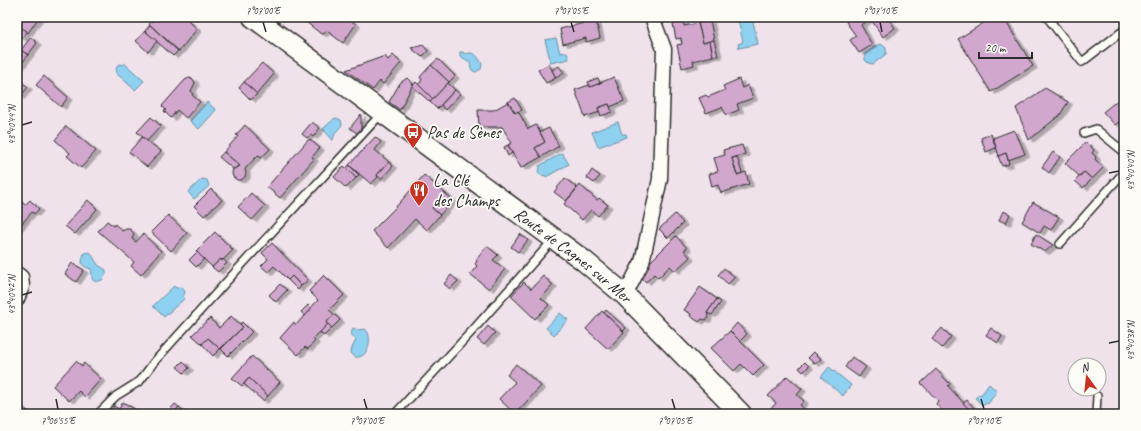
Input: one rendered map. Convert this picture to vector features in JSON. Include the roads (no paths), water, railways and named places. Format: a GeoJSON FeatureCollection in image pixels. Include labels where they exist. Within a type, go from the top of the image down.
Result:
{"type":"FeatureCollection","features":[{"type":"Feature","properties":{"kind":"main road","name":"Route de Cagnes sur Mer"},"geometry":{"type":"LineString","coordinates":[[253,17],[583,260],[625,295],[736,412]]}},
{"type":"Feature","properties":{"kind":"street"},"geometry":{"type":"LineString","coordinates":[[625,295],[642,262],[660,179],[664,49],[652,17]]}},
{"type":"Feature","properties":{"kind":"street"},"geometry":{"type":"LineString","coordinates":[[17,274],[21,277],[22,286],[17,299]]}},
{"type":"Feature","properties":{"kind":"lane"},"geometry":{"type":"LineString","coordinates":[[1047,17],[1082,62],[1124,30]]}},
{"type":"Feature","properties":{"kind":"lane"},"geometry":{"type":"LineString","coordinates":[[98,414],[116,396],[140,382],[154,362],[382,113]]}},
{"type":"Feature","properties":{"kind":"lane"},"geometry":{"type":"LineString","coordinates":[[1084,133],[1096,129],[1124,152]]}},
{"type":"Feature","properties":{"kind":"lane"},"geometry":{"type":"LineString","coordinates":[[1060,244],[1124,172]]}},
{"type":"Feature","properties":{"kind":"lane"},"geometry":{"type":"LineString","coordinates":[[395,414],[473,330],[554,239]]}},
{"type":"Feature","properties":{"kind":"lane"},"geometry":{"type":"LineString","coordinates":[[1096,414],[1097,397]]}},
{"type":"Feature","properties":{"kind":"water"},"geometry":{"type":"Polygon","coordinates":[[[752,17],[758,44],[739,48],[738,44],[743,42],[738,19],[752,17]]]}},
{"type":"Feature","properties":{"kind":"water"},"geometry":{"type":"Polygon","coordinates":[[[556,38],[560,53],[567,52],[569,59],[551,63],[545,40],[556,38]]]}},
{"type":"Feature","properties":{"kind":"water"},"geometry":{"type":"Polygon","coordinates":[[[881,44],[886,48],[886,54],[873,64],[868,63],[865,60],[865,54],[877,45],[881,44]]]}},
{"type":"Feature","properties":{"kind":"water"},"geometry":{"type":"Polygon","coordinates":[[[460,52],[463,52],[464,54],[475,54],[482,64],[481,69],[476,72],[473,71],[470,62],[460,56],[460,52]]]}},
{"type":"Feature","properties":{"kind":"water"},"geometry":{"type":"Polygon","coordinates":[[[124,63],[144,81],[135,90],[116,73],[117,66],[119,64],[123,65],[124,63]]]}},
{"type":"Feature","properties":{"kind":"water"},"geometry":{"type":"Polygon","coordinates":[[[207,102],[216,110],[199,129],[190,121],[207,102]]]}},
{"type":"Feature","properties":{"kind":"water"},"geometry":{"type":"Polygon","coordinates":[[[335,118],[341,120],[342,125],[335,133],[333,140],[331,140],[323,129],[335,118]]]}},
{"type":"Feature","properties":{"kind":"water"},"geometry":{"type":"Polygon","coordinates":[[[618,122],[622,134],[626,134],[627,137],[598,147],[592,132],[618,122]]]}},
{"type":"Feature","properties":{"kind":"water"},"geometry":{"type":"Polygon","coordinates":[[[562,153],[569,164],[546,177],[545,175],[542,176],[539,174],[539,166],[562,153]]]}},
{"type":"Feature","properties":{"kind":"water"},"geometry":{"type":"Polygon","coordinates":[[[202,179],[207,180],[209,186],[194,199],[188,192],[202,179]]]}},
{"type":"Feature","properties":{"kind":"water"},"geometry":{"type":"Polygon","coordinates":[[[90,252],[98,265],[106,270],[106,274],[102,280],[93,281],[91,269],[82,264],[84,253],[90,252]]]}},
{"type":"Feature","properties":{"kind":"water"},"geometry":{"type":"Polygon","coordinates":[[[174,286],[176,288],[181,287],[184,289],[185,293],[183,296],[185,298],[164,317],[153,306],[174,286]]]}},
{"type":"Feature","properties":{"kind":"water"},"geometry":{"type":"Polygon","coordinates":[[[560,313],[568,320],[554,335],[546,328],[560,313]]]}},
{"type":"Feature","properties":{"kind":"water"},"geometry":{"type":"Polygon","coordinates":[[[353,328],[358,330],[365,329],[368,332],[368,347],[360,357],[355,357],[351,353],[356,340],[351,334],[353,328]]]}},
{"type":"Feature","properties":{"kind":"water"},"geometry":{"type":"Polygon","coordinates":[[[829,367],[851,385],[843,396],[821,377],[829,367]]]}},
{"type":"Feature","properties":{"kind":"water"},"geometry":{"type":"Polygon","coordinates":[[[989,384],[997,391],[988,404],[986,403],[983,406],[975,398],[982,394],[989,384]]]}},
{"type":"Feature","properties":{"kind":"place","name":"Pas de Sènes"},"geometry":{"type":"Point","coordinates":[413,149]}},
{"type":"Feature","properties":{"kind":"place","name":"La Clé des Champs"},"geometry":{"type":"Point","coordinates":[419,207]}}]}
